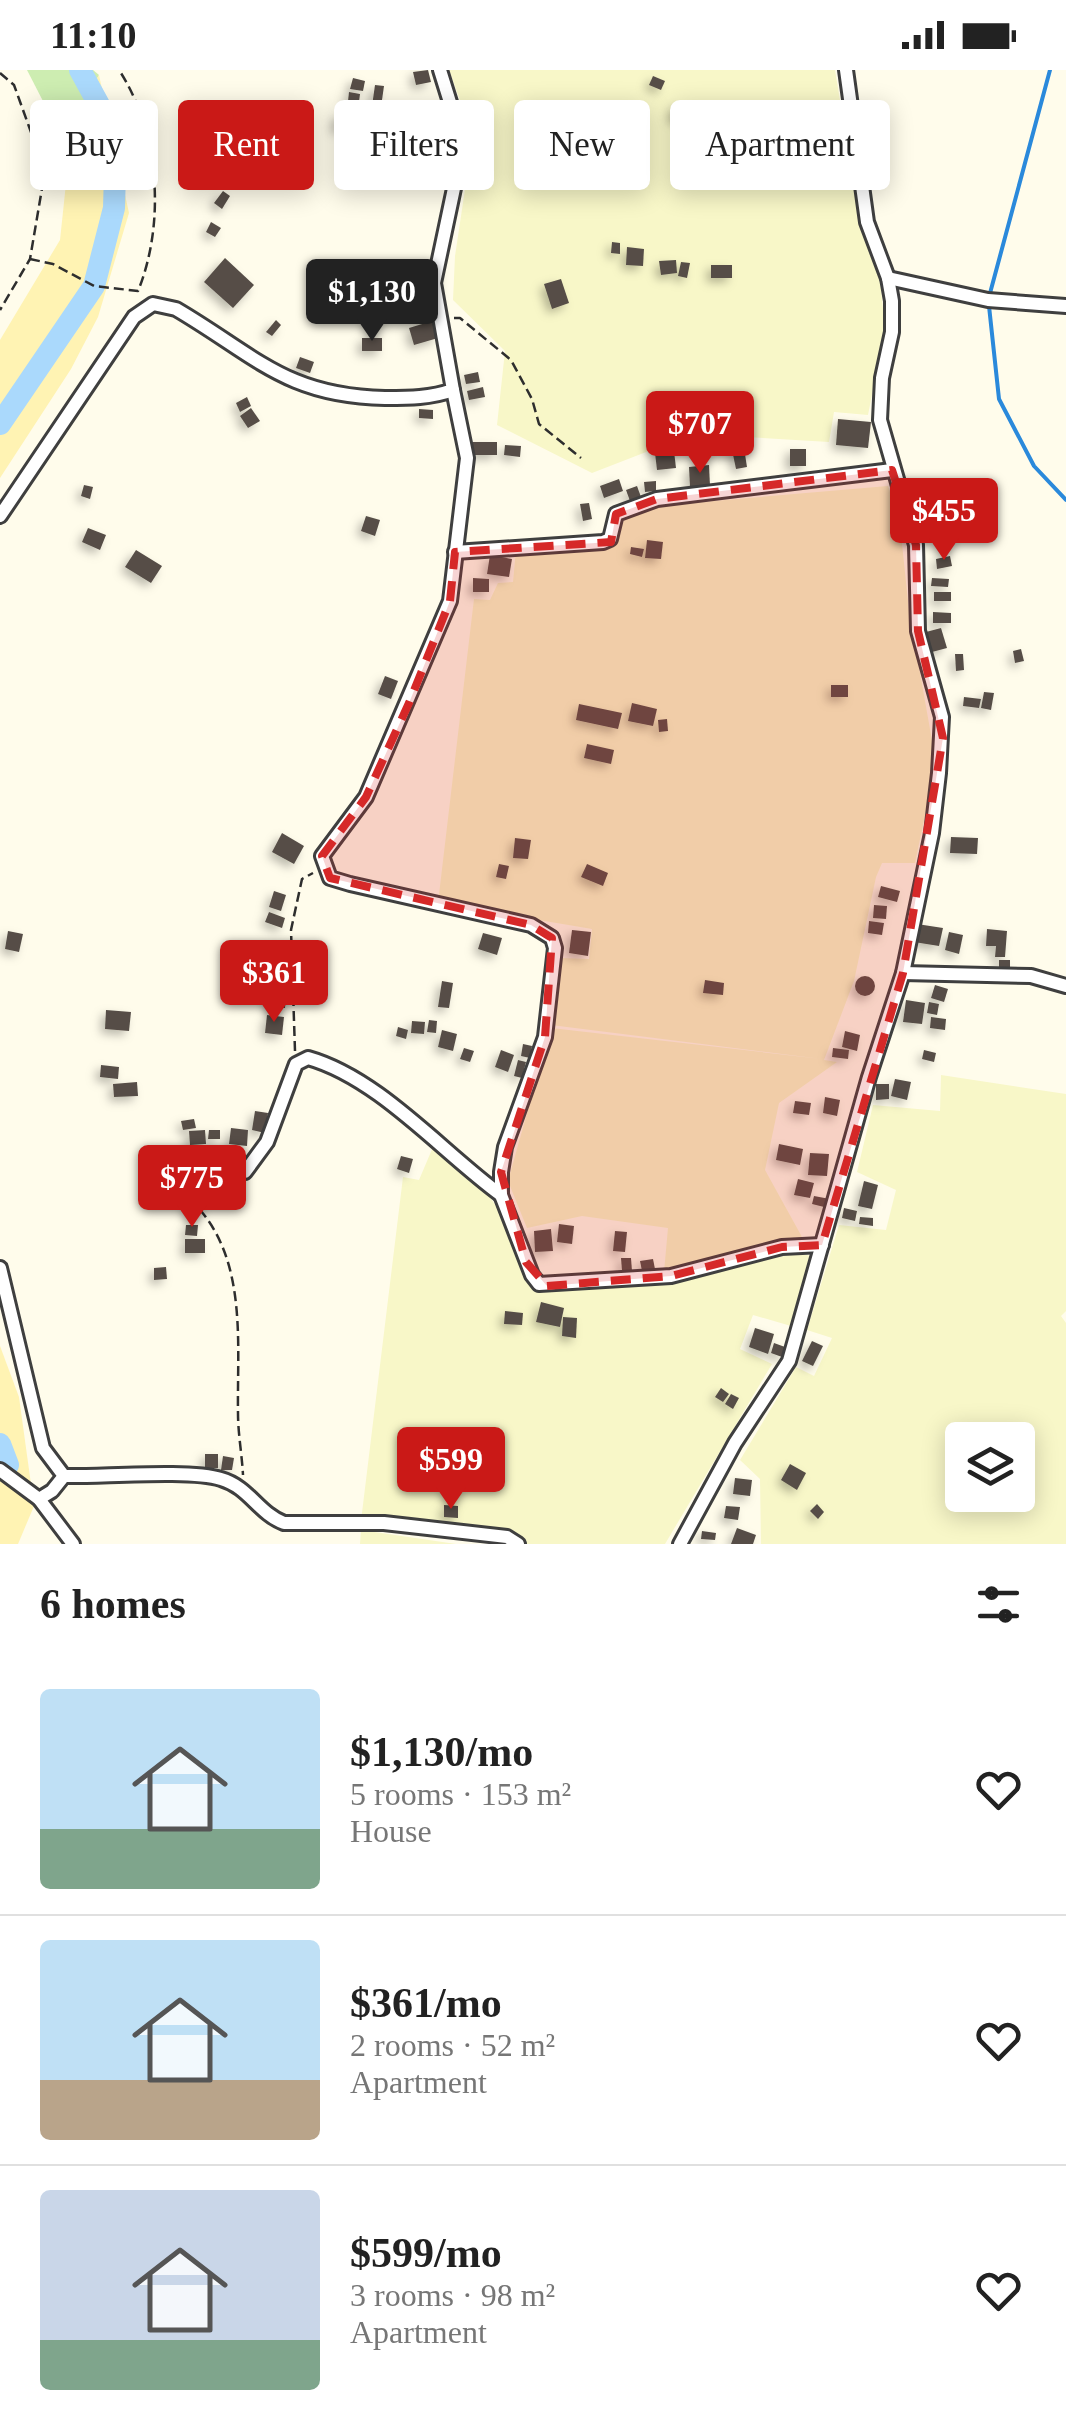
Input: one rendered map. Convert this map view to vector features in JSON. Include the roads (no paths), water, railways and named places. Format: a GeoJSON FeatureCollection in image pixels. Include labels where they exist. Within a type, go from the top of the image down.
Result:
{"type":"FeatureCollection","features":[{"type":"Feature","properties":{"kind":"street"},"geometry":{"type":"LineString","coordinates":[[440,70],[458,128],[460,160],[435,273],[467,458],[456,579],[426,664],[366,797],[322,856],[323,868],[330,878],[531,925],[552,938],[555,948],[544,1037],[505,1146],[502,1195],[532,1275],[548,1286],[671,1276],[782,1246],[822,1245]]}},
{"type":"Feature","properties":{"kind":"street"},"geometry":{"type":"LineString","coordinates":[[680,1544],[735,1444],[789,1361],[903,973],[932,834],[943,738],[918,631],[916,545],[892,470],[879,400],[892,332],[888,278],[866,222],[846,70]]}},
{"type":"Feature","properties":{"kind":"street"},"geometry":{"type":"LineString","coordinates":[[888,278],[988,300],[1066,306]]}},
{"type":"Feature","properties":{"kind":"street"},"geometry":{"type":"LineString","coordinates":[[0,516],[134,317],[153,304],[176,309],[305,388],[393,398],[430,398],[453,390]]}},
{"type":"Feature","properties":{"kind":"street"},"geometry":{"type":"LineString","coordinates":[[456,552],[603,542],[610,539],[616,514],[656,499],[892,470]]}},
{"type":"Feature","properties":{"kind":"street"},"geometry":{"type":"LineString","coordinates":[[903,973],[1031,976],[1066,986]]}},
{"type":"Feature","properties":{"kind":"street"},"geometry":{"type":"LineString","coordinates":[[213,1173],[245,1172],[267,1142],[296,1064],[308,1058],[339,1066],[433,1135],[466,1169],[502,1195]]}},
{"type":"Feature","properties":{"kind":"street"},"geometry":{"type":"LineString","coordinates":[[0,1268],[43,1448],[64,1476]]}},
{"type":"Feature","properties":{"kind":"street"},"geometry":{"type":"LineString","coordinates":[[0,1470],[40,1499],[74,1544]]}},
{"type":"Feature","properties":{"kind":"street"},"geometry":{"type":"LineString","coordinates":[[64,1476],[220,1478],[244,1491],[269,1517],[284,1523],[384,1524],[507,1537],[518,1544]]}},
{"type":"Feature","properties":{"kind":"street"},"geometry":{"type":"LineString","coordinates":[[40,1499],[52,1492],[64,1476]]}},
{"type":"Feature","properties":{"kind":"waterway"},"geometry":{"type":"LineString","coordinates":[[0,424],[94,286],[114,208],[116,136],[80,70]]}},
{"type":"Feature","properties":{"kind":"waterway"},"geometry":{"type":"LineString","coordinates":[[989,297],[1050,70]]}},
{"type":"Feature","properties":{"kind":"waterway"},"geometry":{"type":"LineString","coordinates":[[989,306],[999,399],[1034,466],[1066,500]]}},
{"type":"Feature","properties":{"kind":"waterway"},"geometry":{"type":"LineString","coordinates":[[0,1444],[8,1465]]}}]}
